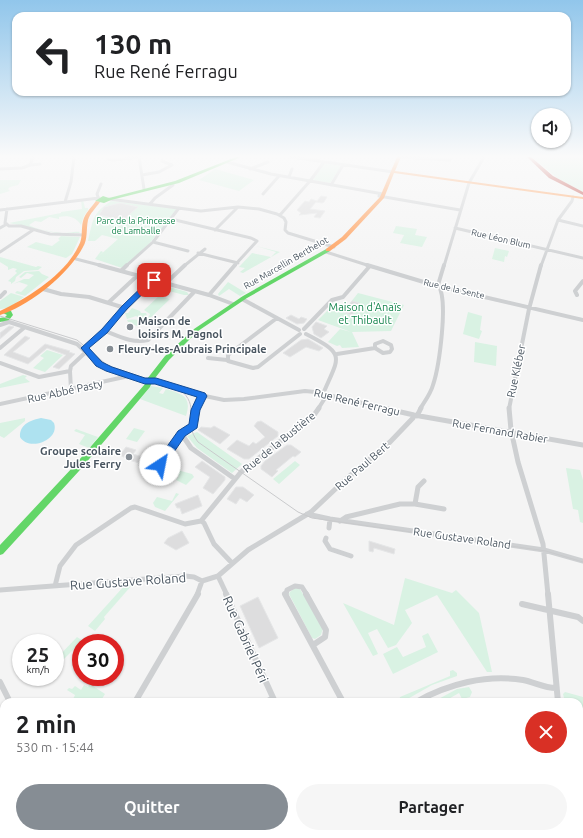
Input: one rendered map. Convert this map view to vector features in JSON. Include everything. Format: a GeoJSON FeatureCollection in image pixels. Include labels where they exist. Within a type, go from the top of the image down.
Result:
{"type":"FeatureCollection","features":[{"type":"Feature","properties":{"kind":"street"},"geometry":{"type":"LineString","coordinates":[[65,202],[66,196]]}},
{"type":"Feature","properties":{"kind":"street"},"geometry":{"type":"LineString","coordinates":[[3,318],[41,289],[75,258],[84,245],[89,213],[100,199],[112,196]]}},
{"type":"Feature","properties":{"kind":"street"},"geometry":{"type":"LineString","coordinates":[[0,210],[100,199],[113,196]]}},
{"type":"Feature","properties":{"kind":"street"},"geometry":{"type":"LineString","coordinates":[[150,204],[160,196]]}},
{"type":"Feature","properties":{"kind":"street"},"geometry":{"type":"LineString","coordinates":[[100,199],[212,211],[238,207],[263,210],[280,215],[297,196]]}},
{"type":"Feature","properties":{"kind":"street","name":"Rue Marcellin Berthelot"},"geometry":{"type":"LineString","coordinates":[[150,381],[167,358],[181,343],[233,304],[330,249],[354,228],[383,196]]}},
{"type":"Feature","properties":{"kind":"street"},"geometry":{"type":"LineString","coordinates":[[384,196],[460,210]]}},
{"type":"Feature","properties":{"kind":"street","name":"Rue Paul Bert"},"geometry":{"type":"LineString","coordinates":[[309,513],[390,442],[416,416],[428,398],[433,385],[443,324],[438,285],[465,196]]}},
{"type":"Feature","properties":{"kind":"street"},"geometry":{"type":"LineString","coordinates":[[566,196],[577,196]]}},
{"type":"Feature","properties":{"kind":"street","name":"Rue Kléber"},"geometry":{"type":"LineString","coordinates":[[557,698],[544,550],[522,478],[511,433],[509,403],[537,276],[558,220],[573,197]]}},
{"type":"Feature","properties":{"kind":"street"},"geometry":{"type":"LineString","coordinates":[[216,228],[238,207]]}},
{"type":"Feature","properties":{"kind":"street"},"geometry":{"type":"LineString","coordinates":[[121,271],[153,242],[179,208]]}},
{"type":"Feature","properties":{"kind":"street"},"geometry":{"type":"LineString","coordinates":[[6,209],[6,223]]}},
{"type":"Feature","properties":{"kind":"street","name":"Rue de la Sente"},"geometry":{"type":"LineString","coordinates":[[280,215],[286,220],[284,229],[286,232],[318,243],[370,267],[439,287],[583,320]]}},
{"type":"Feature","properties":{"kind":"street"},"geometry":{"type":"LineString","coordinates":[[171,219],[216,228],[257,240],[256,243],[209,295]]}},
{"type":"Feature","properties":{"kind":"street"},"geometry":{"type":"LineString","coordinates":[[558,220],[583,226]]}},
{"type":"Feature","properties":{"kind":"street"},"geometry":{"type":"LineString","coordinates":[[6,223],[56,234],[86,234]]}},
{"type":"Feature","properties":{"kind":"street"},"geometry":{"type":"LineString","coordinates":[[0,228],[6,223]]}},
{"type":"Feature","properties":{"kind":"street","name":"Rue Léon Blum"},"geometry":{"type":"LineString","coordinates":[[455,228],[583,257]]}},
{"type":"Feature","properties":{"kind":"street"},"geometry":{"type":"LineString","coordinates":[[0,252],[33,230]]}},
{"type":"Feature","properties":{"kind":"street"},"geometry":{"type":"LineString","coordinates":[[153,242],[188,251]]}},
{"type":"Feature","properties":{"kind":"street"},"geometry":{"type":"LineString","coordinates":[[1,245],[7,247]]}},
{"type":"Feature","properties":{"kind":"street"},"geometry":{"type":"LineString","coordinates":[[166,283],[198,253],[205,249]]}},
{"type":"Feature","properties":{"kind":"street"},"geometry":{"type":"LineString","coordinates":[[198,253],[238,263]]}},
{"type":"Feature","properties":{"kind":"street"},"geometry":{"type":"LineString","coordinates":[[75,258],[209,295],[233,304]]}},
{"type":"Feature","properties":{"kind":"street"},"geometry":{"type":"LineString","coordinates":[[208,358],[227,360],[232,363],[258,368],[299,332],[305,331],[332,300],[343,297],[370,267]]}},
{"type":"Feature","properties":{"kind":"street"},"geometry":{"type":"LineString","coordinates":[[108,303],[138,275]]}},
{"type":"Feature","properties":{"kind":"street"},"geometry":{"type":"LineString","coordinates":[[71,390],[71,366],[125,308],[154,280]]}},
{"type":"Feature","properties":{"kind":"street"},"geometry":{"type":"LineString","coordinates":[[577,295],[575,291],[583,281]]}},
{"type":"Feature","properties":{"kind":"street"},"geometry":{"type":"LineString","coordinates":[[41,289],[61,294],[89,297],[125,308]]}},
{"type":"Feature","properties":{"kind":"street"},"geometry":{"type":"LineString","coordinates":[[105,331],[139,342],[146,341],[151,338],[195,291]]}},
{"type":"Feature","properties":{"kind":"street"},"geometry":{"type":"LineString","coordinates":[[0,296],[5,292]]}},
{"type":"Feature","properties":{"kind":"street"},"geometry":{"type":"LineString","coordinates":[[242,299],[299,332]]}},
{"type":"Feature","properties":{"kind":"street"},"geometry":{"type":"LineString","coordinates":[[3,318],[71,342],[86,349]]}},
{"type":"Feature","properties":{"kind":"street"},"geometry":{"type":"LineString","coordinates":[[227,360],[228,355],[277,318]]}},
{"type":"Feature","properties":{"kind":"street"},"geometry":{"type":"LineString","coordinates":[[0,348],[25,327]]}},
{"type":"Feature","properties":{"kind":"street"},"geometry":{"type":"LineString","coordinates":[[305,331],[331,347],[337,354],[375,348]]}},
{"type":"Feature","properties":{"kind":"street","name":"Rue René Ferragu"},"geometry":{"type":"LineString","coordinates":[[86,349],[101,366],[129,376],[202,396],[234,400],[261,398],[300,391],[325,394],[416,416]]}},
{"type":"Feature","properties":{"kind":"street","name":"Rue de la Bustière"},"geometry":{"type":"LineString","coordinates":[[201,520],[235,479],[314,415],[325,394],[337,362],[337,354]]}},
{"type":"Feature","properties":{"kind":"street"},"geometry":{"type":"LineString","coordinates":[[0,363],[39,377],[70,371]]}},
{"type":"Feature","properties":{"kind":"street","name":"Rue Abbé Pasty"},"geometry":{"type":"LineString","coordinates":[[0,404],[71,390],[129,376]]}},
{"type":"Feature","properties":{"kind":"street"},"geometry":{"type":"LineString","coordinates":[[0,551],[113,427],[150,381]]}},
{"type":"Feature","properties":{"kind":"street"},"geometry":{"type":"LineString","coordinates":[[113,427],[150,381]]}},
{"type":"Feature","properties":{"kind":"street"},"geometry":{"type":"LineString","coordinates":[[164,463],[181,434],[193,426],[195,410],[202,396]]}},
{"type":"Feature","properties":{"kind":"street","name":"Rue Fernand Rabier"},"geometry":{"type":"LineString","coordinates":[[416,416],[583,445]]}},
{"type":"Feature","properties":{"kind":"street"},"geometry":{"type":"LineString","coordinates":[[181,434],[191,448],[235,479]]}},
{"type":"Feature","properties":{"kind":"street"},"geometry":{"type":"LineString","coordinates":[[415,504],[418,487],[424,481]]}},
{"type":"Feature","properties":{"kind":"street"},"geometry":{"type":"LineString","coordinates":[[340,521],[346,517],[400,504],[415,504],[444,509]]}},
{"type":"Feature","properties":{"kind":"street"},"geometry":{"type":"LineString","coordinates":[[55,586],[60,566],[76,546],[131,508],[135,507],[186,524],[201,520],[204,523],[214,544],[232,563]]}},
{"type":"Feature","properties":{"kind":"street","name":"Rue Gustave Roland"},"geometry":{"type":"LineString","coordinates":[[0,590],[185,576],[194,577],[202,581],[218,576],[248,550],[309,513],[340,521],[544,550],[583,561]]}},
{"type":"Feature","properties":{"kind":"street"},"geometry":{"type":"LineString","coordinates":[[329,528],[330,519]]}},
{"type":"Feature","properties":{"kind":"street"},"geometry":{"type":"LineString","coordinates":[[326,538],[325,540],[330,550],[351,556]]}},
{"type":"Feature","properties":{"kind":"street","name":"Rue Gabriel Péri"},"geometry":{"type":"LineString","coordinates":[[218,576],[273,698]]}},
{"type":"Feature","properties":{"kind":"street"},"geometry":{"type":"LineString","coordinates":[[137,698],[197,596],[202,581]]}},
{"type":"Feature","properties":{"kind":"street"},"geometry":{"type":"LineString","coordinates":[[313,645],[325,637],[326,630],[302,587],[295,586],[287,590],[285,594],[341,698]]}},
{"type":"Feature","properties":{"kind":"street"},"geometry":{"type":"LineString","coordinates":[[522,604],[578,617],[583,621]]}},
{"type":"Feature","properties":{"kind":"street"},"geometry":{"type":"LineString","coordinates":[[422,698],[456,684],[480,679],[502,678],[524,680],[556,688]]}},
{"type":"Feature","properties":{"kind":"street"},"geometry":{"type":"LineString","coordinates":[[0,682],[8,698]]}},
{"type":"Feature","properties":{"kind":"green space"},"geometry":{"type":"Polygon","coordinates":[[[81,200],[83,200],[85,208],[88,208],[88,210],[81,225],[74,218],[66,216],[59,217],[59,219],[49,217],[41,222],[35,221],[29,225],[36,228],[64,233],[56,233],[9,223],[82,209],[81,200]]]}},
{"type":"Feature","properties":{"kind":"green space","name":"Parc de la Princesse de Lamballe"},"geometry":{"type":"Polygon","coordinates":[[[111,201],[177,209],[149,244],[122,268],[95,259],[101,251],[103,252],[99,256],[118,239],[102,235],[95,241],[88,241],[92,223],[96,214],[111,201]]]}},
{"type":"Feature","properties":{"kind":"green space"},"geometry":{"type":"Polygon","coordinates":[[[396,226],[417,229],[415,235],[427,237],[422,247],[400,243],[404,235],[393,233],[396,226]]]}},
{"type":"Feature","properties":{"kind":"green space"},"geometry":{"type":"Polygon","coordinates":[[[61,236],[80,237],[72,254],[66,258],[27,247],[36,242],[52,246],[60,240],[58,239],[61,236]]]}},
{"type":"Feature","properties":{"kind":"green space"},"geometry":{"type":"Polygon","coordinates":[[[256,246],[280,252],[243,273],[240,272],[245,268],[239,267],[252,253],[271,257],[276,252],[256,246]]]}},
{"type":"Feature","properties":{"kind":"green space"},"geometry":{"type":"Polygon","coordinates":[[[495,248],[509,251],[507,257],[505,256],[504,262],[492,259],[495,248]]]}},
{"type":"Feature","properties":{"kind":"green space"},"geometry":{"type":"Polygon","coordinates":[[[0,257],[36,267],[42,267],[38,270],[24,271],[16,277],[15,281],[11,284],[11,282],[8,281],[17,273],[15,271],[17,269],[13,268],[8,270],[8,267],[0,262],[0,257]]]}},
{"type":"Feature","properties":{"kind":"green space"},"geometry":{"type":"Polygon","coordinates":[[[39,271],[49,277],[25,296],[15,293],[17,291],[21,292],[28,285],[19,282],[13,284],[24,279],[29,279],[34,275],[27,273],[21,278],[19,277],[25,272],[39,271]]]}},
{"type":"Feature","properties":{"kind":"green space"},"geometry":{"type":"Polygon","coordinates":[[[228,282],[246,293],[240,296],[229,289],[219,296],[218,294],[228,282]]]}},
{"type":"Feature","properties":{"kind":"green space"},"geometry":{"type":"Polygon","coordinates":[[[156,283],[187,292],[189,295],[158,288],[150,295],[145,293],[151,288],[148,287],[156,283]]]}},
{"type":"Feature","properties":{"kind":"green space"},"geometry":{"type":"Polygon","coordinates":[[[11,293],[24,297],[9,308],[0,309],[0,301],[11,293]]]}},
{"type":"Feature","properties":{"kind":"green space","name":"Maison d'Anaïs et Thibault"},"geometry":{"type":"Polygon","coordinates":[[[358,293],[404,305],[391,331],[352,332],[359,347],[342,348],[340,345],[337,346],[328,342],[340,329],[351,332],[318,320],[330,308],[343,312],[358,293]]]}},
{"type":"Feature","properties":{"kind":"green space"},"geometry":{"type":"Polygon","coordinates":[[[159,296],[170,299],[143,325],[137,326],[128,322],[127,320],[143,320],[148,318],[150,314],[144,310],[159,296]]]}},
{"type":"Feature","properties":{"kind":"green space"},"geometry":{"type":"Polygon","coordinates":[[[132,308],[140,311],[141,313],[146,313],[147,316],[141,319],[136,316],[127,319],[125,313],[128,313],[132,308]]]}},
{"type":"Feature","properties":{"kind":"green space"},"geometry":{"type":"Polygon","coordinates":[[[468,312],[482,316],[480,330],[482,331],[479,339],[463,334],[468,312]]]}},
{"type":"Feature","properties":{"kind":"green space"},"geometry":{"type":"Polygon","coordinates":[[[475,342],[497,346],[496,366],[474,362],[475,342]]]}},
{"type":"Feature","properties":{"kind":"green space"},"geometry":{"type":"Polygon","coordinates":[[[47,350],[63,355],[45,372],[33,368],[44,358],[40,356],[47,350]]]}},
{"type":"Feature","properties":{"kind":"green space"},"geometry":{"type":"Polygon","coordinates":[[[23,375],[27,376],[25,378],[30,382],[0,388],[0,384],[23,375]]]}},
{"type":"Feature","properties":{"kind":"green space"},"geometry":{"type":"Polygon","coordinates":[[[151,386],[163,388],[159,393],[163,394],[166,389],[185,397],[188,404],[186,416],[140,399],[151,386]]]}},
{"type":"Feature","properties":{"kind":"green space"},"geometry":{"type":"Polygon","coordinates":[[[25,418],[25,421],[4,438],[0,436],[0,423],[25,418]]]}},
{"type":"Feature","properties":{"kind":"green space"},"geometry":{"type":"Polygon","coordinates":[[[134,428],[145,431],[137,442],[126,439],[134,428]]]}},
{"type":"Feature","properties":{"kind":"green space"},"geometry":{"type":"Polygon","coordinates":[[[76,429],[98,437],[89,448],[79,444],[85,435],[74,431],[76,429]]]}},
{"type":"Feature","properties":{"kind":"green space"},"geometry":{"type":"Polygon","coordinates":[[[197,432],[242,464],[232,473],[197,448],[187,436],[197,432]]]}},
{"type":"Feature","properties":{"kind":"green space"},"geometry":{"type":"Polygon","coordinates":[[[179,459],[181,471],[192,474],[194,477],[186,485],[176,480],[179,476],[173,473],[174,470],[172,469],[179,459]]]}},
{"type":"Feature","properties":{"kind":"green space"},"geometry":{"type":"Polygon","coordinates":[[[295,461],[300,465],[279,484],[273,479],[295,461]]]}},
{"type":"Feature","properties":{"kind":"green space"},"geometry":{"type":"Polygon","coordinates":[[[566,468],[580,470],[583,480],[583,523],[580,522],[578,510],[573,509],[566,468]]]}},
{"type":"Feature","properties":{"kind":"green space"},"geometry":{"type":"Polygon","coordinates":[[[176,493],[179,494],[165,511],[155,507],[153,503],[157,497],[172,501],[176,493]]]}},
{"type":"Feature","properties":{"kind":"green space"},"geometry":{"type":"Polygon","coordinates":[[[405,578],[452,593],[456,590],[479,613],[492,672],[487,672],[437,595],[405,610],[412,623],[396,645],[388,648],[377,629],[368,633],[378,654],[373,656],[343,603],[394,625],[405,578]]]}},
{"type":"Feature","properties":{"kind":"green space"},"geometry":{"type":"Polygon","coordinates":[[[125,585],[132,585],[104,617],[105,619],[95,631],[88,626],[125,585]]]}},
{"type":"Feature","properties":{"kind":"green space"},"geometry":{"type":"Polygon","coordinates":[[[295,588],[300,589],[323,628],[321,635],[315,639],[312,638],[289,594],[295,588]]]}},
{"type":"Feature","properties":{"kind":"green space"},"geometry":{"type":"Polygon","coordinates":[[[428,633],[438,652],[393,674],[383,654],[397,647],[403,657],[426,647],[422,636],[428,633]]]}},
{"type":"Feature","properties":{"kind":"green space"},"geometry":{"type":"Polygon","coordinates":[[[72,642],[72,651],[64,659],[64,651],[72,642]]]}},
{"type":"Feature","properties":{"kind":"green space"},"geometry":{"type":"Polygon","coordinates":[[[453,670],[457,673],[457,676],[432,685],[409,698],[400,698],[450,676],[450,671],[453,670]]]}},
{"type":"Feature","properties":{"kind":"green space"},"geometry":{"type":"Polygon","coordinates":[[[75,686],[81,690],[83,686],[93,686],[105,694],[102,698],[74,698],[75,695],[67,690],[69,688],[72,689],[75,686]]]}},
{"type":"Feature","properties":{"kind":"green space"},"geometry":{"type":"Polygon","coordinates":[[[469,687],[472,692],[470,697],[466,698],[462,698],[459,693],[450,698],[440,698],[457,689],[469,687]]]}},
{"type":"Feature","properties":{"kind":"green space"},"geometry":{"type":"Polygon","coordinates":[[[565,692],[583,698],[564,698],[563,694],[565,692]]]}},
{"type":"Feature","properties":{"kind":"water"},"geometry":{"type":"Polygon","coordinates":[[[41,418],[51,420],[54,423],[55,429],[52,434],[48,439],[36,444],[30,444],[24,441],[20,437],[23,426],[33,420],[41,418]]]}},
{"type":"Feature","properties":{"kind":"building"},"geometry":{"type":"Polygon","coordinates":[[[321,196],[327,197],[324,202],[316,202],[310,209],[325,211],[320,218],[314,217],[317,213],[299,215],[301,213],[297,210],[305,201],[309,202],[311,199],[317,201],[321,196]]]}},
{"type":"Feature","properties":{"kind":"building"},"geometry":{"type":"Polygon","coordinates":[[[120,203],[138,207],[123,220],[99,215],[104,207],[120,203]]]}},
{"type":"Feature","properties":{"kind":"building","name":"Maison d'Anaïs et Thibault"},"geometry":{"type":"Polygon","coordinates":[[[352,301],[359,303],[353,314],[343,312],[352,301]]]}},
{"type":"Feature","properties":{"kind":"building"},"geometry":{"type":"Polygon","coordinates":[[[291,315],[299,319],[301,317],[307,319],[304,323],[297,324],[286,318],[291,315]]]}},
{"type":"Feature","properties":{"kind":"building"},"geometry":{"type":"Polygon","coordinates":[[[316,322],[327,326],[324,329],[329,332],[321,338],[314,334],[312,327],[316,322]]]}},
{"type":"Feature","properties":{"kind":"building"},"geometry":{"type":"Polygon","coordinates":[[[9,326],[14,327],[0,339],[0,333],[9,326]]]}},
{"type":"Feature","properties":{"kind":"building"},"geometry":{"type":"Polygon","coordinates":[[[25,336],[30,338],[13,352],[29,358],[45,344],[70,351],[69,352],[75,354],[59,369],[53,367],[66,355],[47,348],[28,364],[4,355],[25,336]]]}},
{"type":"Feature","properties":{"kind":"building"},"geometry":{"type":"Polygon","coordinates":[[[308,339],[323,348],[319,351],[306,347],[290,357],[283,353],[301,340],[308,339]]]}},
{"type":"Feature","properties":{"kind":"building"},"geometry":{"type":"Polygon","coordinates":[[[261,421],[278,432],[278,436],[249,459],[244,459],[227,449],[237,440],[249,446],[253,442],[256,444],[265,437],[254,426],[257,422],[261,421]]]}},
{"type":"Feature","properties":{"kind":"building"},"geometry":{"type":"Polygon","coordinates":[[[214,426],[230,435],[220,444],[198,430],[201,427],[211,428],[214,426]]]}},
{"type":"Feature","properties":{"kind":"building"},"geometry":{"type":"Polygon","coordinates":[[[287,445],[291,445],[301,452],[295,457],[293,456],[276,470],[278,471],[272,477],[261,469],[261,466],[265,461],[287,445]]]}},
{"type":"Feature","properties":{"kind":"building"},"geometry":{"type":"Polygon","coordinates":[[[126,447],[136,450],[133,454],[146,458],[142,466],[138,465],[139,463],[120,455],[126,447]]]}},
{"type":"Feature","properties":{"kind":"building"},"geometry":{"type":"Polygon","coordinates":[[[202,461],[225,477],[225,480],[213,494],[203,488],[210,477],[195,467],[202,461]]]}},
{"type":"Feature","properties":{"kind":"building"},"geometry":{"type":"Polygon","coordinates":[[[236,487],[243,487],[254,495],[247,502],[240,498],[236,504],[227,499],[236,487]]]}},
{"type":"Feature","properties":{"kind":"building"},"geometry":{"type":"Polygon","coordinates":[[[198,495],[202,506],[182,514],[180,508],[177,508],[175,504],[198,495]]]}},
{"type":"Feature","properties":{"kind":"building"},"geometry":{"type":"Polygon","coordinates":[[[182,531],[189,543],[176,550],[164,543],[168,538],[182,531]]]}},
{"type":"Feature","properties":{"kind":"building"},"geometry":{"type":"Polygon","coordinates":[[[369,541],[395,549],[394,554],[374,548],[373,552],[369,551],[369,541]]]}},
{"type":"Feature","properties":{"kind":"building"},"geometry":{"type":"Polygon","coordinates":[[[258,597],[278,638],[259,648],[240,606],[258,597]]]}},
{"type":"Feature","properties":{"kind":"tram line"},"geometry":{"type":"LineString","coordinates":[[0,316],[77,340],[107,365],[183,392],[188,398],[190,404],[191,428],[193,435],[198,442],[298,512],[312,518],[546,551],[583,562]]}},
{"type":"Feature","properties":{"kind":"traffic: fast"},"geometry":{"type":"LineString","coordinates":[[109,199],[121,196]]}},
{"type":"Feature","properties":{"kind":"traffic: fast"},"geometry":{"type":"LineString","coordinates":[[103,197],[109,199],[104,202],[97,201],[103,197]]}},
{"type":"Feature","properties":{"kind":"traffic: fast"},"geometry":{"type":"LineString","coordinates":[[0,551],[76,469],[148,385],[149,381],[167,358],[196,330],[245,297],[328,250]]}},
{"type":"Feature","properties":{"kind":"traffic: fast"},"geometry":{"type":"LineString","coordinates":[[0,320],[7,319],[10,315],[9,312],[4,312]]}},
{"type":"Feature","properties":{"kind":"traffic: slow"},"geometry":{"type":"LineString","coordinates":[[328,250],[344,238],[382,196]]}},
{"type":"Feature","properties":{"kind":"traffic: slow"},"geometry":{"type":"LineString","coordinates":[[569,196],[583,198]]}},
{"type":"Feature","properties":{"kind":"traffic: slow"},"geometry":{"type":"LineString","coordinates":[[0,313],[22,302],[45,286],[75,257],[83,243],[87,217],[98,202]]}},
{"type":"Feature","properties":{"kind":"place","name":"Maison de loisirs M. Pagnol"},"geometry":{"type":"Point","coordinates":[130,327]}},
{"type":"Feature","properties":{"kind":"place","name":"Fleury-les-Aubrais Principale"},"geometry":{"type":"Point","coordinates":[110,349]}},
{"type":"Feature","properties":{"kind":"place","name":"Groupe scolaire Jules Ferry"},"geometry":{"type":"Point","coordinates":[129,457]}},
{"type":"Feature","properties":{"kind":"route"},"geometry":{"type":"LineString","coordinates":[[154,280],[125,308],[105,331],[85,348],[99,364],[109,369],[145,381],[156,381],[202,396],[195,410],[192,428],[185,430],[181,434],[160,465]]}}]}
